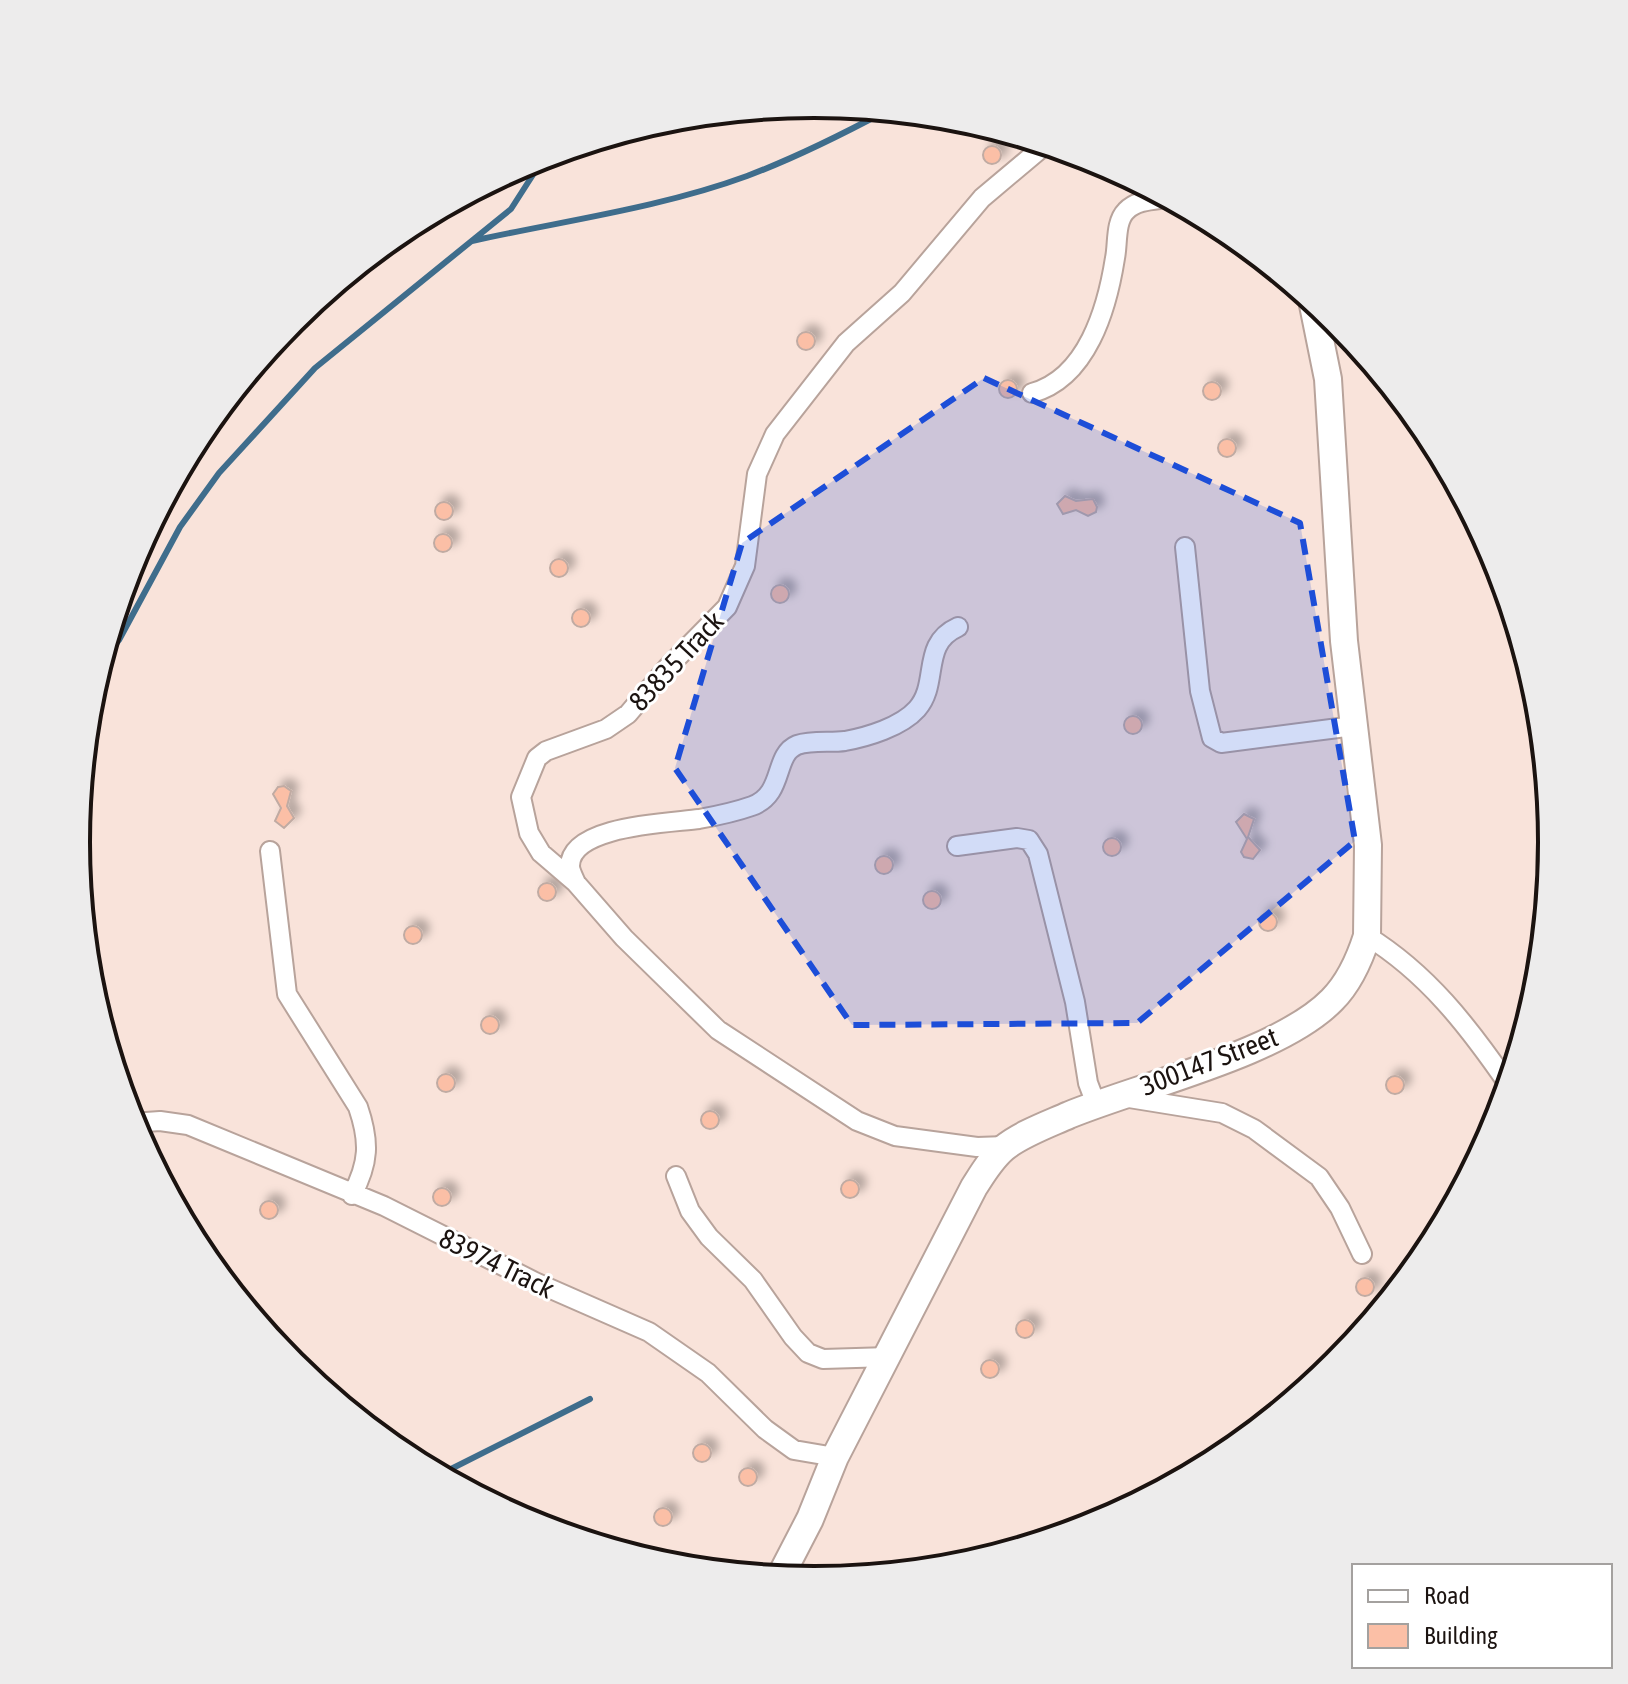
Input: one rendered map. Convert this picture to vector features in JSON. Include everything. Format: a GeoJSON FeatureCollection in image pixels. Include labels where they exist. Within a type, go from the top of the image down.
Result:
{"type":"FeatureCollection","features":[{"type":"Feature","properties":{"kind":"street","name":"83835 Track"},"geometry":{"type":"LineString","coordinates":[[1006,1146],[977,1147],[895,1136],[857,1121],[718,1030],[624,938],[576,883],[541,853],[529,833],[521,797],[531,768],[546,751],[606,729],[628,714],[727,607],[745,566],[757,474],[775,434],[846,343],[902,293],[982,198],[1036,153]]}},
{"type":"Feature","properties":{"kind":"street"},"geometry":{"type":"LineString","coordinates":[[1032,393],[1061,381],[1077,364],[1090,340],[1113,270],[1119,227],[1127,210],[1148,201]]}},
{"type":"Feature","properties":{"kind":"street","name":"300147 Street"},"geometry":{"type":"LineString","coordinates":[[786,1565],[810,1519],[835,1457],[974,1187],[1006,1146],[1106,1100],[1247,1051],[1289,1030],[1332,1001],[1350,977],[1367,936],[1368,845],[1344,641],[1328,379],[1316,321]]}},
{"type":"Feature","properties":{"kind":"street"},"geometry":{"type":"LineString","coordinates":[[1185,547],[1200,691],[1214,740],[1221,743],[1354,726]]}},
{"type":"Feature","properties":{"kind":"street"},"geometry":{"type":"LineString","coordinates":[[576,883],[570,866],[574,854],[588,841],[634,826],[700,818],[753,805],[772,792],[787,754],[797,745],[868,735],[909,716],[926,693],[935,645],[958,627]]}},
{"type":"Feature","properties":{"kind":"street"},"geometry":{"type":"LineString","coordinates":[[957,846],[1017,838],[1029,840],[1038,854],[1075,1002],[1088,1083],[1106,1100],[1222,1113],[1254,1129],[1319,1177],[1340,1208],[1362,1254]]}},
{"type":"Feature","properties":{"kind":"street"},"geometry":{"type":"LineString","coordinates":[[270,851],[287,994],[358,1107],[364,1125],[368,1160],[352,1195]]}},
{"type":"Feature","properties":{"kind":"street"},"geometry":{"type":"LineString","coordinates":[[1367,936],[1397,954],[1437,992],[1500,1074]]}},
{"type":"Feature","properties":{"kind":"street","name":"83974 Track"},"geometry":{"type":"LineString","coordinates":[[146,1122],[188,1125],[384,1206],[535,1282],[649,1332],[708,1373],[765,1429],[794,1450],[835,1457]]}},
{"type":"Feature","properties":{"kind":"street"},"geometry":{"type":"LineString","coordinates":[[676,1176],[690,1211],[709,1237],[753,1280],[808,1353],[823,1359],[889,1357]]}},
{"type":"Feature","properties":{"kind":"highlighted area"},"geometry":{"type":"Polygon","coordinates":[[[984,378],[1300,523],[1355,841],[1137,1023],[852,1025],[675,768],[742,543],[984,378]]]}},
{"type":"Feature","properties":{"kind":"building"},"geometry":{"type":"Polygon","coordinates":[[[988,146],[996,146],[1001,155],[999,162],[988,164],[983,159],[983,151],[988,146]]]}},
{"type":"Feature","properties":{"kind":"building"},"geometry":{"type":"Polygon","coordinates":[[[802,332],[810,332],[815,341],[813,348],[802,350],[797,345],[797,337],[802,332]]]}},
{"type":"Feature","properties":{"kind":"building"},"geometry":{"type":"Polygon","coordinates":[[[1004,380],[1012,380],[1017,389],[1015,396],[1004,398],[999,393],[999,385],[1004,380]]]}},
{"type":"Feature","properties":{"kind":"building"},"geometry":{"type":"Polygon","coordinates":[[[1208,382],[1216,382],[1221,391],[1219,398],[1208,400],[1203,395],[1203,387],[1208,382]]]}},
{"type":"Feature","properties":{"kind":"building"},"geometry":{"type":"Polygon","coordinates":[[[1223,439],[1231,439],[1236,448],[1234,455],[1223,457],[1218,452],[1218,444],[1223,439]]]}},
{"type":"Feature","properties":{"kind":"building"},"geometry":{"type":"Polygon","coordinates":[[[1065,496],[1076,501],[1093,499],[1096,512],[1088,516],[1076,510],[1063,514],[1057,504],[1065,496]]]}},
{"type":"Feature","properties":{"kind":"building"},"geometry":{"type":"Polygon","coordinates":[[[440,502],[448,502],[453,511],[451,518],[440,520],[435,515],[435,507],[440,502]]]}},
{"type":"Feature","properties":{"kind":"building"},"geometry":{"type":"Polygon","coordinates":[[[439,534],[447,534],[452,543],[450,550],[439,552],[434,547],[434,539],[439,534]]]}},
{"type":"Feature","properties":{"kind":"building"},"geometry":{"type":"Polygon","coordinates":[[[555,559],[563,559],[568,568],[566,575],[555,577],[550,572],[550,564],[555,559]]]}},
{"type":"Feature","properties":{"kind":"building"},"geometry":{"type":"Polygon","coordinates":[[[776,585],[784,585],[789,594],[787,601],[776,603],[771,598],[771,590],[776,585]]]}},
{"type":"Feature","properties":{"kind":"building"},"geometry":{"type":"Polygon","coordinates":[[[577,609],[585,609],[590,618],[588,625],[577,627],[572,622],[572,614],[577,609]]]}},
{"type":"Feature","properties":{"kind":"building"},"geometry":{"type":"Polygon","coordinates":[[[1129,716],[1137,716],[1142,725],[1140,732],[1129,734],[1124,729],[1124,721],[1129,716]]]}},
{"type":"Feature","properties":{"kind":"building"},"geometry":{"type":"Polygon","coordinates":[[[284,786],[291,791],[287,806],[294,818],[284,828],[275,821],[281,808],[273,794],[278,787],[284,786]]]}},
{"type":"Feature","properties":{"kind":"building"},"geometry":{"type":"Polygon","coordinates":[[[1244,814],[1254,819],[1248,837],[1260,850],[1253,859],[1244,857],[1241,852],[1247,839],[1236,822],[1244,814]]]}},
{"type":"Feature","properties":{"kind":"building"},"geometry":{"type":"Polygon","coordinates":[[[1108,838],[1116,838],[1121,847],[1119,854],[1108,856],[1103,851],[1103,843],[1108,838]]]}},
{"type":"Feature","properties":{"kind":"building"},"geometry":{"type":"Polygon","coordinates":[[[880,856],[888,856],[893,865],[891,872],[880,874],[875,869],[875,861],[880,856]]]}},
{"type":"Feature","properties":{"kind":"building"},"geometry":{"type":"Polygon","coordinates":[[[543,883],[551,883],[556,892],[554,899],[543,901],[538,896],[538,888],[543,883]]]}},
{"type":"Feature","properties":{"kind":"building"},"geometry":{"type":"Polygon","coordinates":[[[928,891],[936,891],[941,900],[939,907],[928,909],[923,904],[923,896],[928,891]]]}},
{"type":"Feature","properties":{"kind":"building"},"geometry":{"type":"Polygon","coordinates":[[[1264,913],[1272,913],[1277,922],[1275,929],[1264,931],[1259,926],[1259,918],[1264,913]]]}},
{"type":"Feature","properties":{"kind":"building"},"geometry":{"type":"Polygon","coordinates":[[[409,926],[417,926],[422,935],[420,942],[409,944],[404,939],[404,931],[409,926]]]}},
{"type":"Feature","properties":{"kind":"building"},"geometry":{"type":"Polygon","coordinates":[[[486,1016],[494,1016],[499,1025],[497,1032],[486,1034],[481,1029],[481,1021],[486,1016]]]}},
{"type":"Feature","properties":{"kind":"building"},"geometry":{"type":"Polygon","coordinates":[[[442,1074],[450,1074],[455,1083],[453,1090],[442,1092],[437,1087],[437,1079],[442,1074]]]}},
{"type":"Feature","properties":{"kind":"building"},"geometry":{"type":"Polygon","coordinates":[[[1391,1076],[1399,1076],[1404,1085],[1402,1092],[1391,1094],[1386,1089],[1386,1081],[1391,1076]]]}},
{"type":"Feature","properties":{"kind":"building"},"geometry":{"type":"Polygon","coordinates":[[[706,1111],[714,1111],[719,1120],[717,1127],[706,1129],[701,1124],[701,1116],[706,1111]]]}},
{"type":"Feature","properties":{"kind":"building"},"geometry":{"type":"Polygon","coordinates":[[[846,1180],[854,1180],[859,1189],[857,1196],[846,1198],[841,1193],[841,1185],[846,1180]]]}},
{"type":"Feature","properties":{"kind":"building"},"geometry":{"type":"Polygon","coordinates":[[[438,1188],[446,1188],[451,1197],[449,1204],[438,1206],[433,1201],[433,1193],[438,1188]]]}},
{"type":"Feature","properties":{"kind":"building"},"geometry":{"type":"Polygon","coordinates":[[[265,1201],[273,1201],[278,1210],[276,1217],[265,1219],[260,1214],[260,1206],[265,1201]]]}},
{"type":"Feature","properties":{"kind":"building"},"geometry":{"type":"Polygon","coordinates":[[[1361,1278],[1369,1278],[1374,1287],[1372,1294],[1361,1296],[1356,1291],[1356,1283],[1361,1278]]]}},
{"type":"Feature","properties":{"kind":"building"},"geometry":{"type":"Polygon","coordinates":[[[1021,1320],[1029,1320],[1034,1329],[1032,1336],[1021,1338],[1016,1333],[1016,1325],[1021,1320]]]}},
{"type":"Feature","properties":{"kind":"building"},"geometry":{"type":"Polygon","coordinates":[[[986,1360],[994,1360],[999,1369],[997,1376],[986,1378],[981,1373],[981,1365],[986,1360]]]}},
{"type":"Feature","properties":{"kind":"building"},"geometry":{"type":"Polygon","coordinates":[[[702,1444],[711,1453],[702,1462],[693,1453],[702,1444]]]}},
{"type":"Feature","properties":{"kind":"building"},"geometry":{"type":"Polygon","coordinates":[[[744,1468],[752,1468],[757,1477],[755,1484],[744,1486],[739,1481],[739,1473],[744,1468]]]}},
{"type":"Feature","properties":{"kind":"building"},"geometry":{"type":"Polygon","coordinates":[[[659,1508],[667,1508],[672,1517],[670,1524],[659,1526],[654,1521],[654,1513],[659,1508]]]}},
{"type":"Feature","properties":{"kind":"waterway"},"geometry":{"type":"LineString","coordinates":[[472,241],[645,205],[714,187],[800,154],[867,121]]}},
{"type":"Feature","properties":{"kind":"waterway"},"geometry":{"type":"LineString","coordinates":[[120,639],[180,527],[219,473],[315,368],[511,209],[533,175]]}},
{"type":"Feature","properties":{"kind":"waterway"},"geometry":{"type":"LineString","coordinates":[[452,1469],[590,1399]]}}]}
